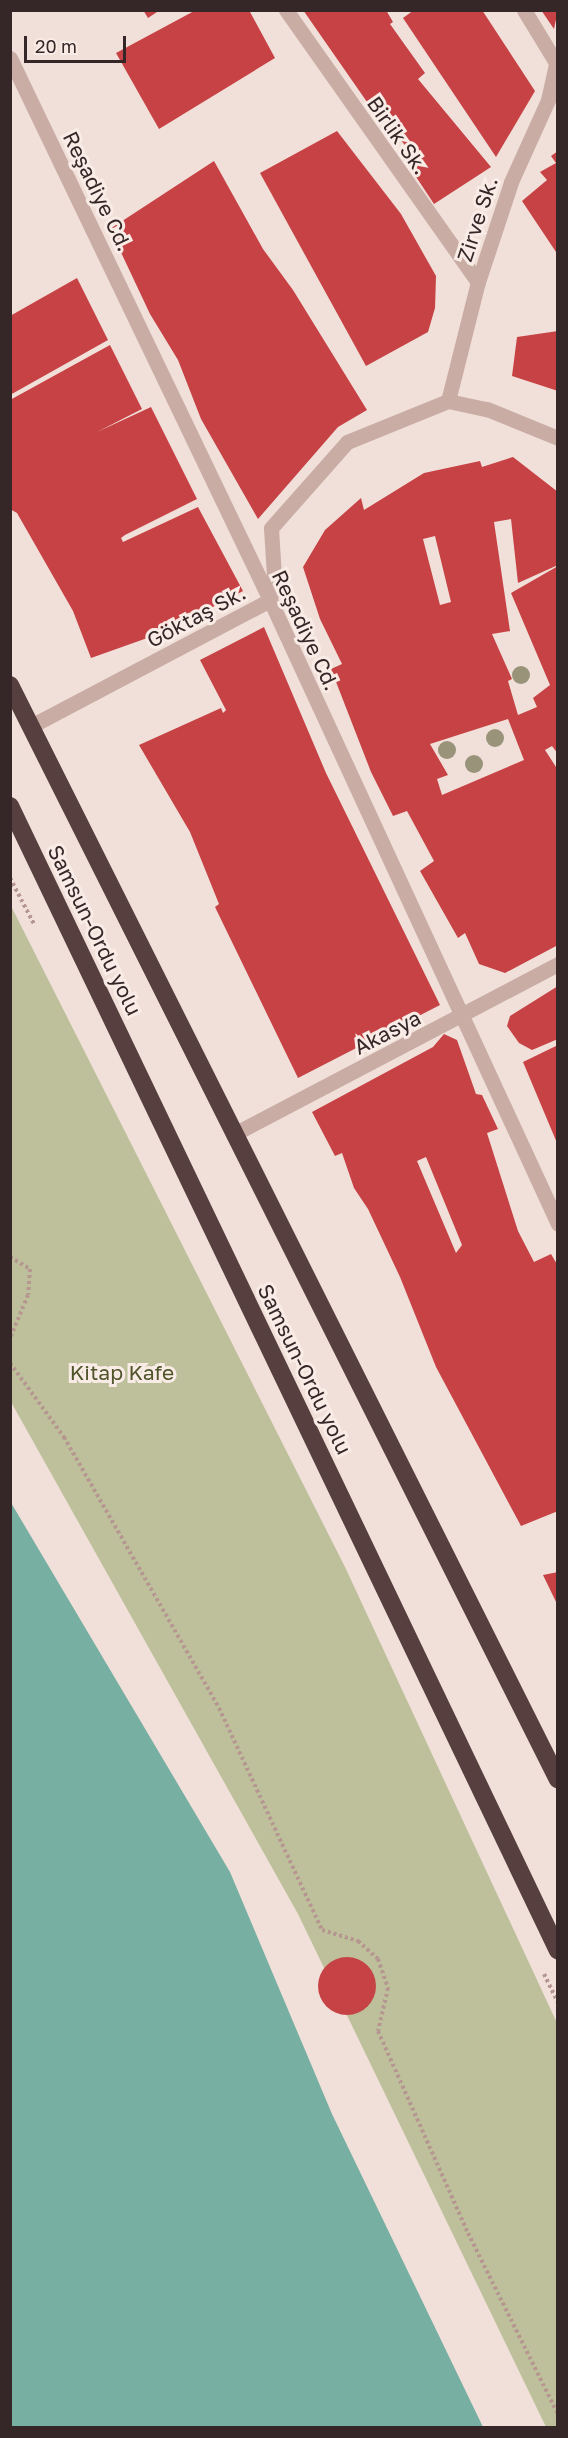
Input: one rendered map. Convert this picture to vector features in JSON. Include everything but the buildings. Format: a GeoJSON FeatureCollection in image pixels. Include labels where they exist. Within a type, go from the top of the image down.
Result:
{"type":"FeatureCollection","features":[{"type":"Feature","properties":{"kind":"highway","name":"Samsun-Ordu yolu"},"geometry":{"type":"LineString","coordinates":[[10,685],[558,1780]]}},
{"type":"Feature","properties":{"kind":"highway","name":"Samsun-Ordu yolu"},"geometry":{"type":"LineString","coordinates":[[10,806],[558,1951]]}},
{"type":"Feature","properties":{"kind":"street","name":"Birlik Sk."},"geometry":{"type":"LineString","coordinates":[[286,10],[478,282]]}},
{"type":"Feature","properties":{"kind":"street"},"geometry":{"type":"LineString","coordinates":[[524,10],[556,61]]}},
{"type":"Feature","properties":{"kind":"street","name":"Reşadiye Cd."},"geometry":{"type":"LineString","coordinates":[[10,58],[270,600],[558,1224]]}},
{"type":"Feature","properties":{"kind":"street","name":"Zirve Sk."},"geometry":{"type":"LineString","coordinates":[[448,401],[478,282],[511,182],[548,100],[556,61]]}},
{"type":"Feature","properties":{"kind":"street"},"geometry":{"type":"LineString","coordinates":[[448,401],[487,409],[558,438]]}},
{"type":"Feature","properties":{"kind":"street","name":"Göktaş Sk."},"geometry":{"type":"LineString","coordinates":[[31,726],[270,600],[274,576],[271,528],[347,442],[448,401]]}},
{"type":"Feature","properties":{"kind":"street","name":"Akasya"},"geometry":{"type":"LineString","coordinates":[[234,1134],[463,1017],[558,964]]}},
{"type":"Feature","properties":{"kind":"path"},"geometry":{"type":"LineString","coordinates":[[10,1257],[30,1269],[28,1295],[10,1338]]}},
{"type":"Feature","properties":{"kind":"path"},"geometry":{"type":"LineString","coordinates":[[10,1363],[64,1437],[219,1708],[322,1930],[358,1941],[378,1959],[388,1988],[378,2031],[468,2233],[558,2414]]}},
{"type":"Feature","properties":{"kind":"green space","name":"Kitap Kafe"},"geometry":{"type":"Polygon","coordinates":[[[10,904],[345,1567],[557,2023],[557,2427],[546,2427],[298,1914],[11,1402],[10,904]]]}},
{"type":"Feature","properties":{"kind":"water"},"geometry":{"type":"Polygon","coordinates":[[[10,1501],[230,1872],[332,2114],[483,2427],[11,2427],[10,1501]]]}}]}
